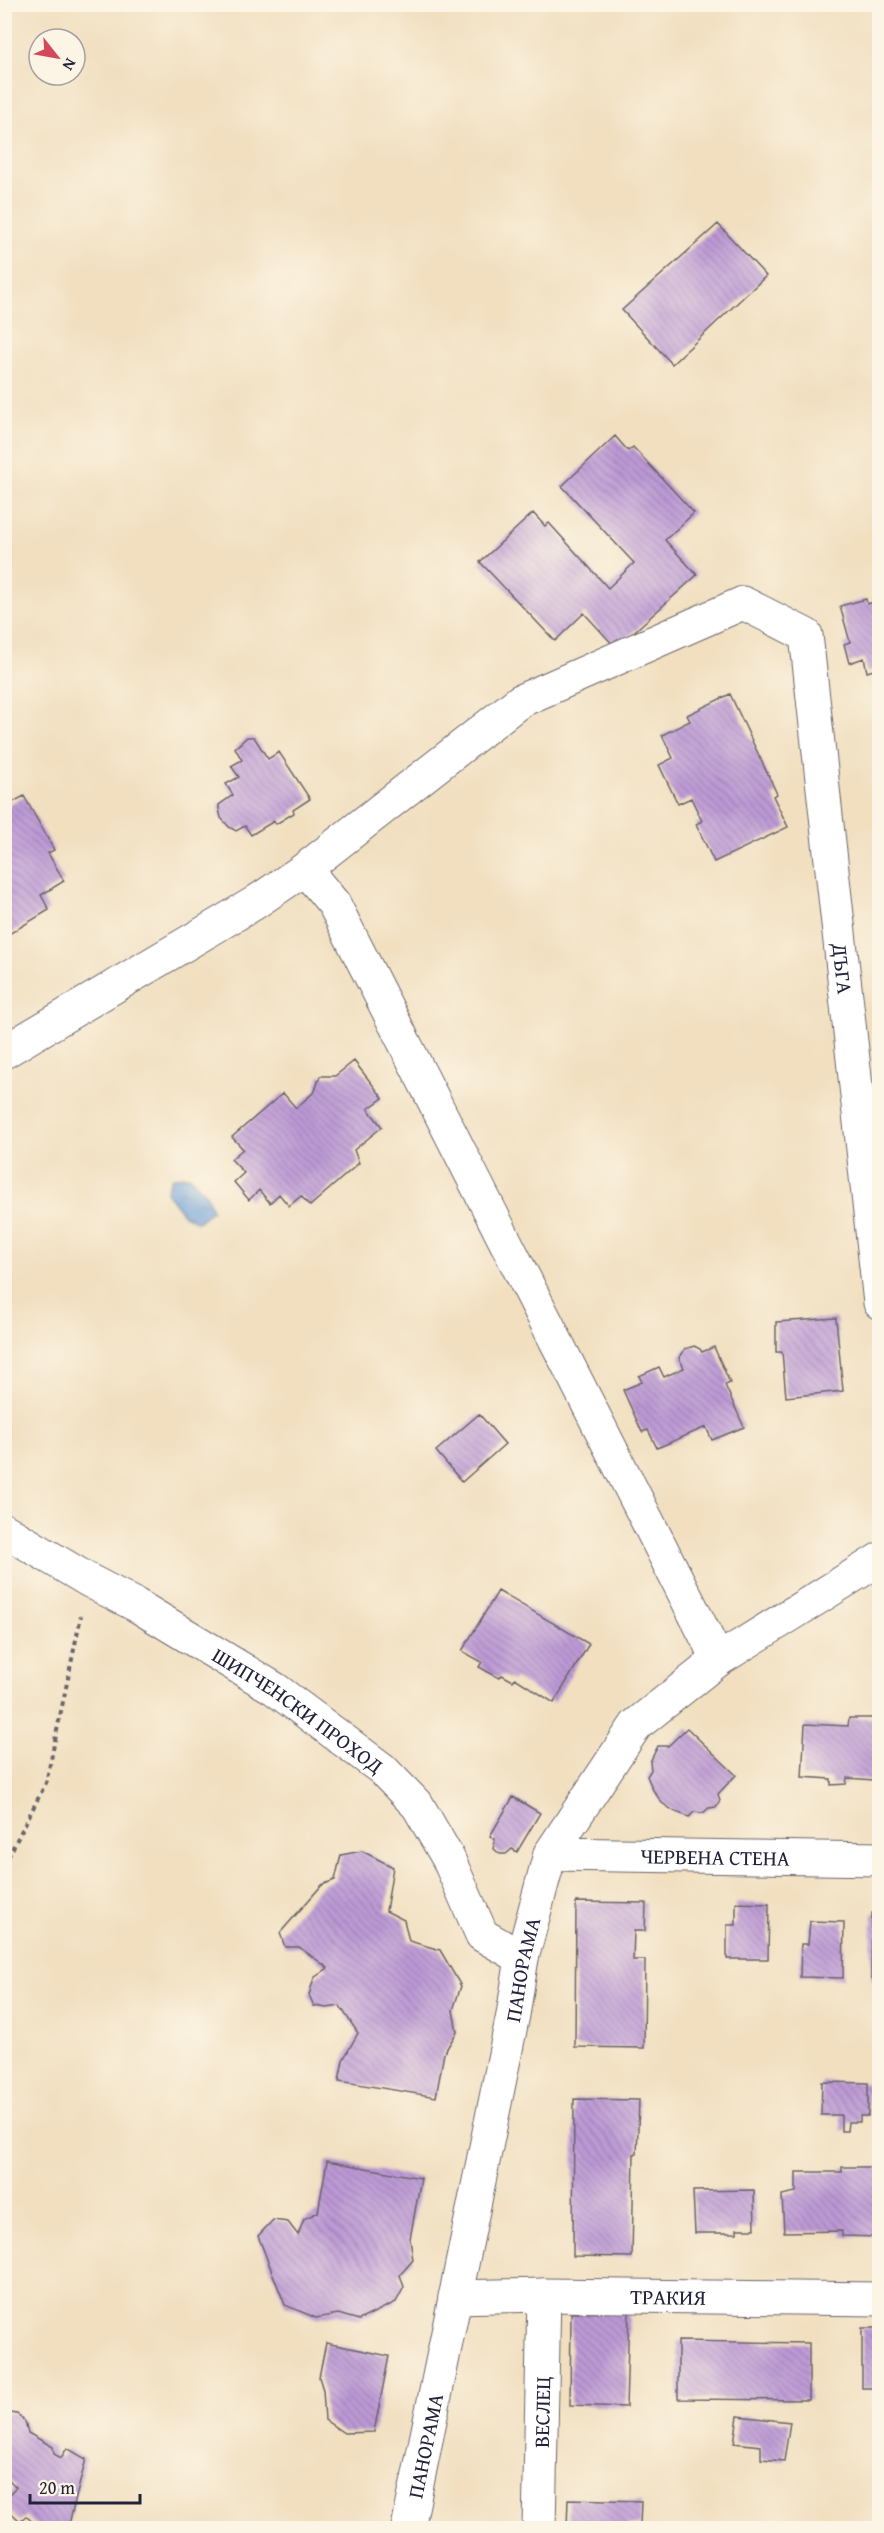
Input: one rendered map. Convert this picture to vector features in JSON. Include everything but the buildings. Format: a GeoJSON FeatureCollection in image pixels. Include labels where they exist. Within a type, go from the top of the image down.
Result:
{"type":"FeatureCollection","features":[{"type":"Feature","properties":{"kind":"street","name":"ДЪГА"},"geometry":{"type":"LineString","coordinates":[[304,869],[520,701],[743,603],[806,635],[879,1303]]}},
{"type":"Feature","properties":{"kind":"street"},"geometry":{"type":"LineString","coordinates":[[4,1052],[253,904],[304,869],[334,904],[718,1660]]}},
{"type":"Feature","properties":{"kind":"street","name":"ШИПЧЕНСКИ ПРОХОД"},"geometry":{"type":"LineString","coordinates":[[4,1530],[88,1580],[136,1605],[275,1689],[382,1769],[418,1806],[448,1857],[482,1935],[522,1958]]}},
{"type":"Feature","properties":{"kind":"street","name":"ПАНОРАМА"},"geometry":{"type":"LineString","coordinates":[[408,2529],[513,2016],[522,1958],[550,1854],[636,1725],[718,1660],[879,1559]]}},
{"type":"Feature","properties":{"kind":"street","name":"ЧЕРВЕНА СТЕНА"},"geometry":{"type":"LineString","coordinates":[[550,1854],[879,1859]]}},
{"type":"Feature","properties":{"kind":"street","name":"ТРАКИЯ"},"geometry":{"type":"LineString","coordinates":[[455,2297],[544,2295],[879,2299]]}},
{"type":"Feature","properties":{"kind":"street","name":"ВЕСЛЕЦ"},"geometry":{"type":"LineString","coordinates":[[539,2529],[544,2295]]}},
{"type":"Feature","properties":{"kind":"path"},"geometry":{"type":"LineString","coordinates":[[4,1865],[46,1783],[88,1580]]}},
{"type":"Feature","properties":{"kind":"water"},"geometry":{"type":"Polygon","coordinates":[[[189,1176],[207,1196],[212,1210],[198,1222],[184,1215],[166,1192],[172,1177],[189,1176]]]}}]}
